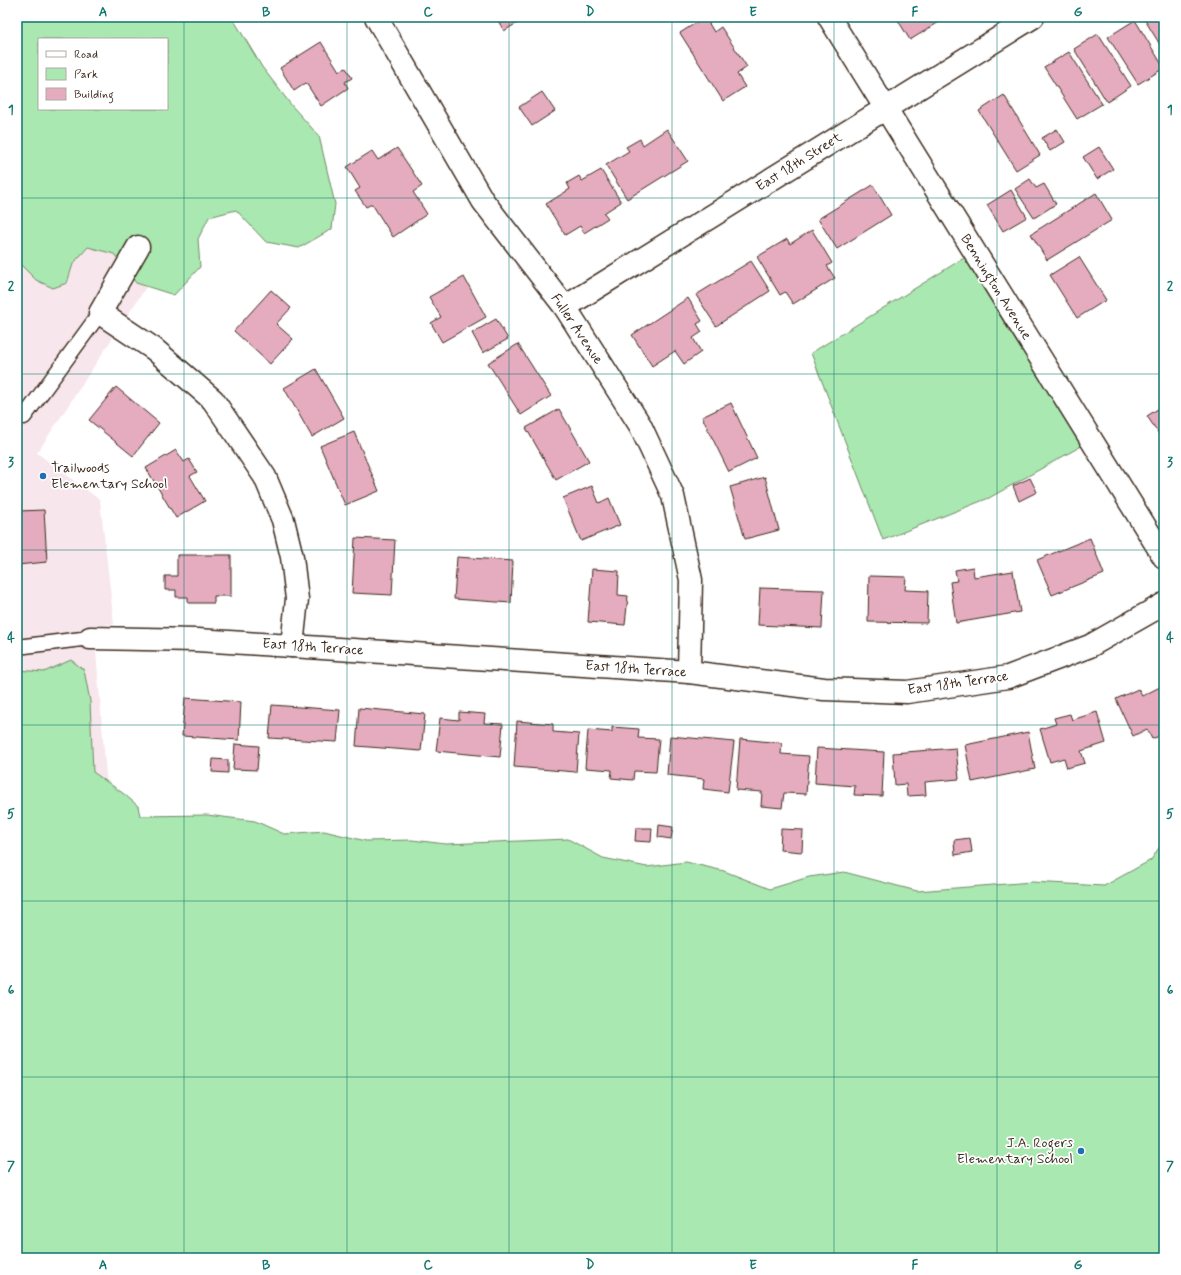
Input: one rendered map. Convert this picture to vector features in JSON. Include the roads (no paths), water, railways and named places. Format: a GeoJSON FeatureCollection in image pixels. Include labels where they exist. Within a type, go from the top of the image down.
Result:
{"type":"FeatureCollection","features":[{"type":"Feature","properties":{"kind":"street","name":"Fuller Avenue"},"geometry":{"type":"LineString","coordinates":[[376,17],[483,201],[565,307],[640,424],[673,496],[691,580],[689,672]]}},
{"type":"Feature","properties":{"kind":"street","name":"Bennington Avenue"},"geometry":{"type":"LineString","coordinates":[[829,17],[1164,558]]}},
{"type":"Feature","properties":{"kind":"street","name":"East 18th Street"},"geometry":{"type":"LineString","coordinates":[[565,307],[1033,17]]}},
{"type":"Feature","properties":{"kind":"street"},"geometry":{"type":"LineString","coordinates":[[138,247],[100,313],[154,349],[213,400],[265,477],[283,520],[292,557],[297,599],[292,646]]}},
{"type":"Feature","properties":{"kind":"street","name":"East 18th Terrace"},"geometry":{"type":"LineString","coordinates":[[90,638],[197,640],[689,672],[824,689],[907,692],[1008,677],[1090,646],[1164,604]]}},
{"type":"Feature","properties":{"kind":"lane"},"geometry":{"type":"LineString","coordinates":[[24,417],[100,313]]}},
{"type":"Feature","properties":{"kind":"lane"},"geometry":{"type":"LineString","coordinates":[[17,647],[90,638]]}},
{"type":"Feature","properties":{"kind":"place","name":"Trailwoods Elementary School"},"geometry":{"type":"Point","coordinates":[43,476]}},
{"type":"Feature","properties":{"kind":"place","name":"J.A. Rogers Elementary School"},"geometry":{"type":"Point","coordinates":[1081,1151]}}]}
